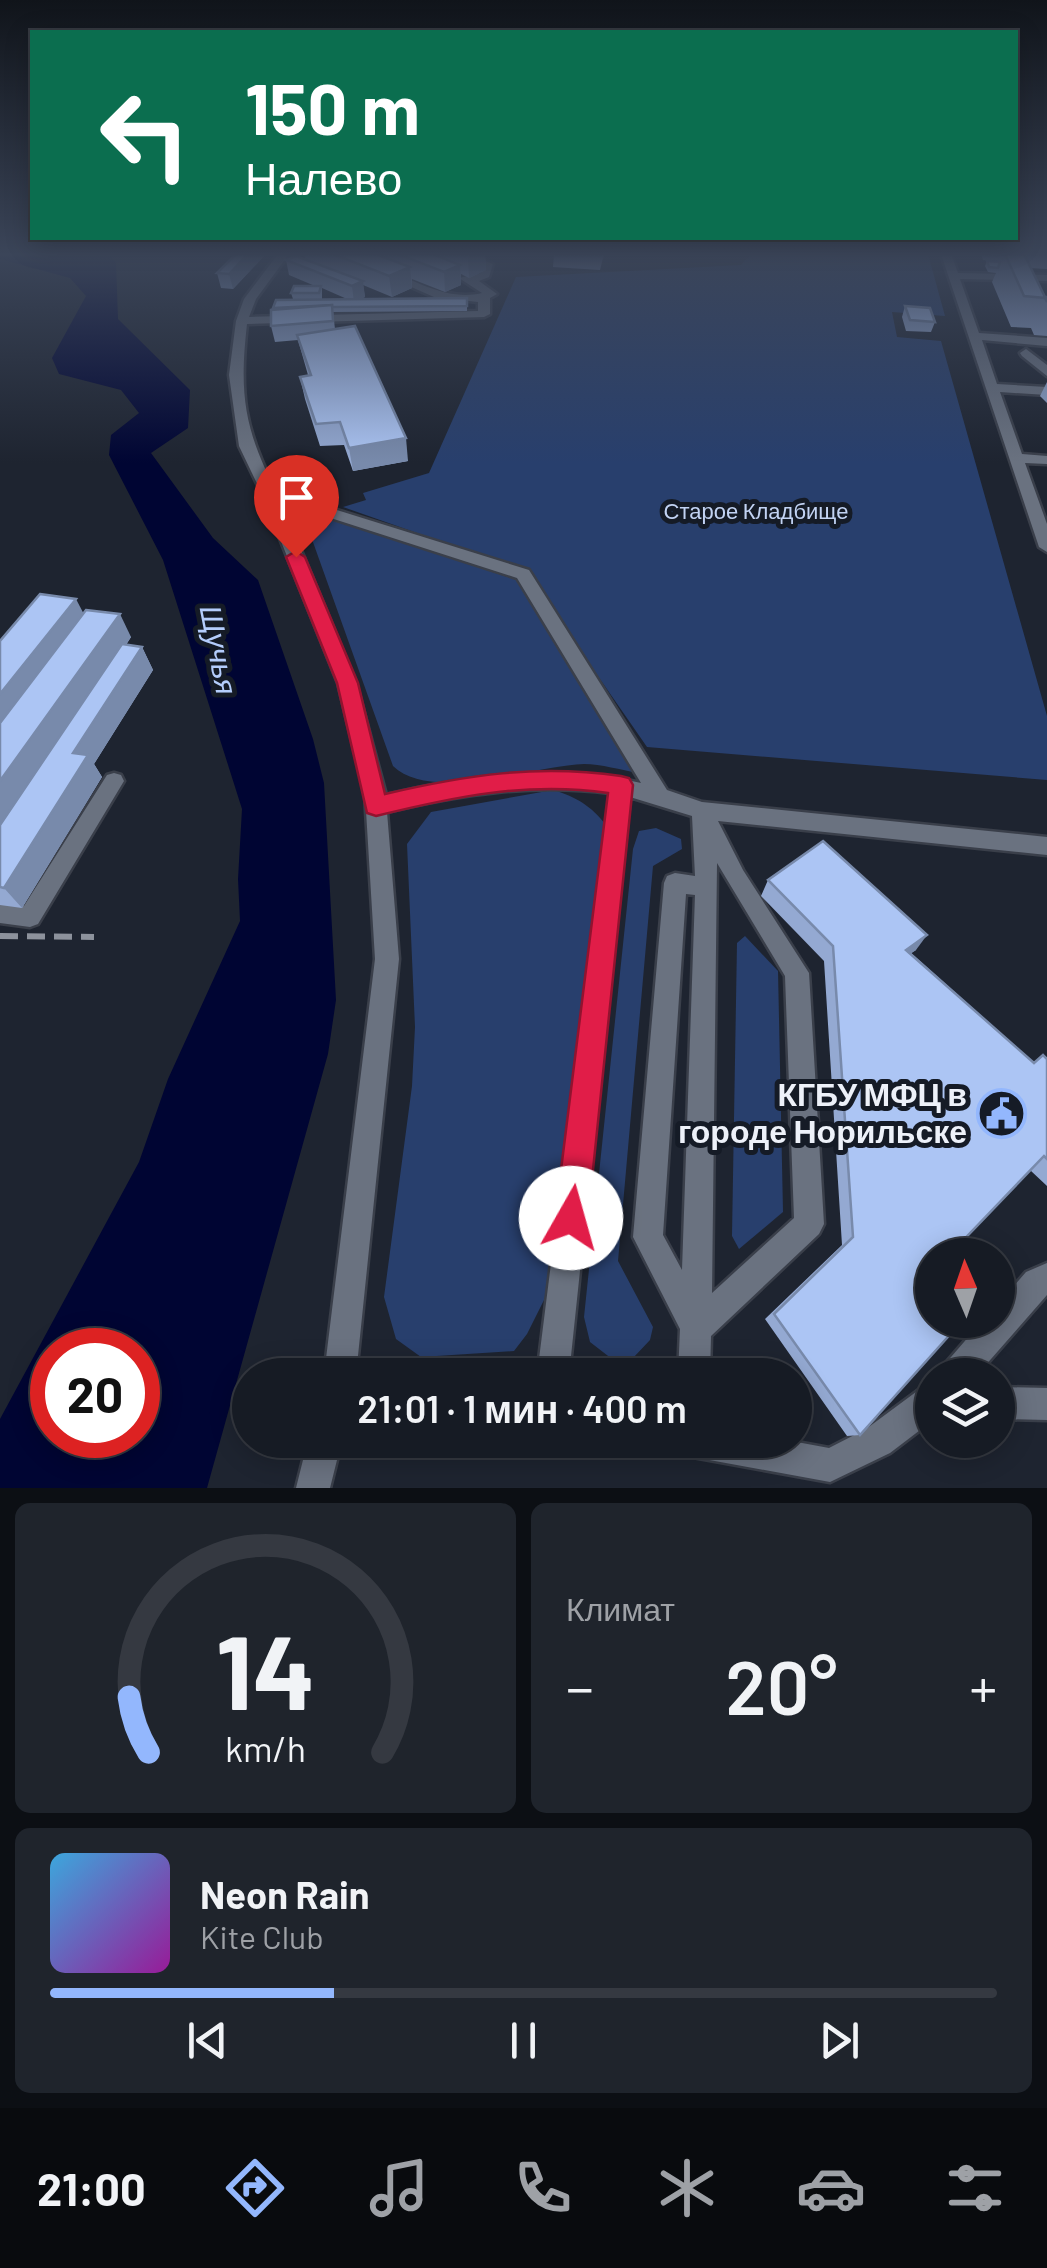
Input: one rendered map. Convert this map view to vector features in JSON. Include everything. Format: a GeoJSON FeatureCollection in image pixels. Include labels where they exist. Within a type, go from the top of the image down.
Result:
{"type":"FeatureCollection","features":[{"type":"Feature","properties":{"kind":"street"},"geometry":{"type":"LineString","coordinates":[[242,323],[234,375],[246,446],[270,494],[348,683],[376,806],[387,960],[342,1358]]}},
{"type":"Feature","properties":{"kind":"street"},"geometry":{"type":"LineString","coordinates":[[971,323],[1047,547]]}},
{"type":"Feature","properties":{"kind":"street"},"geometry":{"type":"LineString","coordinates":[[977,342],[1047,342]]}},
{"type":"Feature","properties":{"kind":"street"},"geometry":{"type":"LineString","coordinates":[[977,342],[1047,354]]}},
{"type":"Feature","properties":{"kind":"street"},"geometry":{"type":"LineString","coordinates":[[1026,352],[1047,372]]}},
{"type":"Feature","properties":{"kind":"street"},"geometry":{"type":"LineString","coordinates":[[993,388],[1047,391]]}},
{"type":"Feature","properties":{"kind":"street"},"geometry":{"type":"LineString","coordinates":[[1016,458],[1047,460]]}},
{"type":"Feature","properties":{"kind":"street"},"geometry":{"type":"LineString","coordinates":[[270,494],[523,574],[658,793]]}},
{"type":"Feature","properties":{"kind":"street"},"geometry":{"type":"LineString","coordinates":[[376,806],[468,784],[567,777],[658,793],[702,811],[1047,846]]}},
{"type":"Feature","properties":{"kind":"street"},"geometry":{"type":"LineString","coordinates":[[0,912],[30,917],[114,781]]}},
{"type":"Feature","properties":{"kind":"street"},"geometry":{"type":"LineString","coordinates":[[555,1358],[621,785]]}},
{"type":"Feature","properties":{"kind":"street"},"geometry":{"type":"LineString","coordinates":[[695,1358],[707,887],[702,811]]}},
{"type":"Feature","properties":{"kind":"street"},"geometry":{"type":"LineString","coordinates":[[696,1328],[808,1224],[798,973],[735,878],[702,811]]}},
{"type":"Feature","properties":{"kind":"street"},"geometry":{"type":"LineString","coordinates":[[696,1328],[648,1237],[675,883],[707,887]]}},
{"type":"Feature","properties":{"kind":"street"},"geometry":{"type":"LineString","coordinates":[[971,1358],[1037,1283],[1047,1278]]}},
{"type":"Feature","properties":{"kind":"street"},"geometry":{"type":"LineString","coordinates":[[1015,1403],[1047,1404]]}},
{"type":"Feature","properties":{"kind":"street"},"geometry":{"type":"LineString","coordinates":[[792,1458],[830,1465],[878,1441],[915,1414]]}},
{"type":"Feature","properties":{"kind":"street"},"geometry":{"type":"LineString","coordinates":[[313,1488],[321,1458]]}},
{"type":"Feature","properties":{"kind":"green space","name":"Старое Кладбище"},"geometry":{"type":"Polygon","coordinates":[[[495,323],[894,323],[897,337],[941,341],[1047,716],[1047,780],[647,747],[525,571],[343,507],[366,500],[363,493],[429,473],[495,323]]]}},
{"type":"Feature","properties":{"kind":"green space"},"geometry":{"type":"Polygon","coordinates":[[[311,512],[517,580],[638,773],[584,764],[484,780],[432,782],[410,777],[393,766],[304,517],[311,512]]]}},
{"type":"Feature","properties":{"kind":"green space"},"geometry":{"type":"Polygon","coordinates":[[[553,790],[583,803],[606,825],[546,1296],[514,1351],[421,1357],[396,1339],[384,1297],[412,1086],[415,1027],[407,844],[431,812],[553,790]]]}},
{"type":"Feature","properties":{"kind":"green space"},"geometry":{"type":"Polygon","coordinates":[[[656,828],[681,839],[682,849],[653,866],[618,1261],[653,1327],[650,1340],[633,1358],[611,1358],[590,1342],[584,1317],[633,849],[639,831],[656,828]]]}},
{"type":"Feature","properties":{"kind":"green space"},"geometry":{"type":"Polygon","coordinates":[[[745,936],[778,971],[783,1212],[739,1249],[732,1236],[737,943],[745,936]]]}},
{"type":"Feature","properties":{"kind":"water","name":"Щучья"},"geometry":{"type":"Polygon","coordinates":[[[71,323],[123,323],[190,390],[188,428],[151,453],[213,538],[258,580],[313,739],[324,783],[336,1000],[328,1054],[243,1358],[232,1358],[232,1398],[207,1488],[0,1488],[0,1419],[30,1364],[30,1458],[160,1458],[160,1328],[49,1328],[139,1162],[168,1079],[240,921],[242,809],[163,560],[109,455],[111,435],[139,413],[121,390],[59,374],[52,358],[71,323]]]}},
{"type":"Feature","properties":{"kind":"building"},"geometry":{"type":"Polygon","coordinates":[[[355,326],[406,438],[349,448],[340,422],[316,424],[300,377],[311,375],[297,335],[355,326]]]}},
{"type":"Feature","properties":{"kind":"building"},"geometry":{"type":"Polygon","coordinates":[[[40,594],[76,599],[0,694],[0,641],[40,594]]]}},
{"type":"Feature","properties":{"kind":"building"},"geometry":{"type":"Polygon","coordinates":[[[86,610],[120,614],[0,781],[0,723],[86,610]]]}},
{"type":"Feature","properties":{"kind":"building"},"geometry":{"type":"Polygon","coordinates":[[[122,644],[142,647],[73,753],[88,755],[4,888],[0,887],[0,825],[122,644]]]}},
{"type":"Feature","properties":{"kind":"building"},"geometry":{"type":"Polygon","coordinates":[[[823,841],[927,935],[906,950],[1034,1063],[1043,1055],[1047,1059],[1047,1159],[1044,1156],[965,1238],[915,1238],[915,1338],[947,1338],[929,1358],[915,1358],[915,1374],[860,1435],[812,1367],[812,1358],[805,1358],[774,1314],[853,1237],[833,946],[768,880],[823,841]]]}},
{"type":"Feature","properties":{"kind":"railway"},"geometry":{"type":"LineString","coordinates":[[0,936],[94,937]]}},
{"type":"Feature","properties":{"kind":"place","name":"КГБУ МФЦ в городе Норильске"},"geometry":{"type":"Point","coordinates":[1002,1113]}},
{"type":"Feature","properties":{"kind":"route"},"geometry":{"type":"LineString","coordinates":[[296,557],[348,683],[376,806],[468,784],[567,777],[621,785],[571,1218]]}}]}
